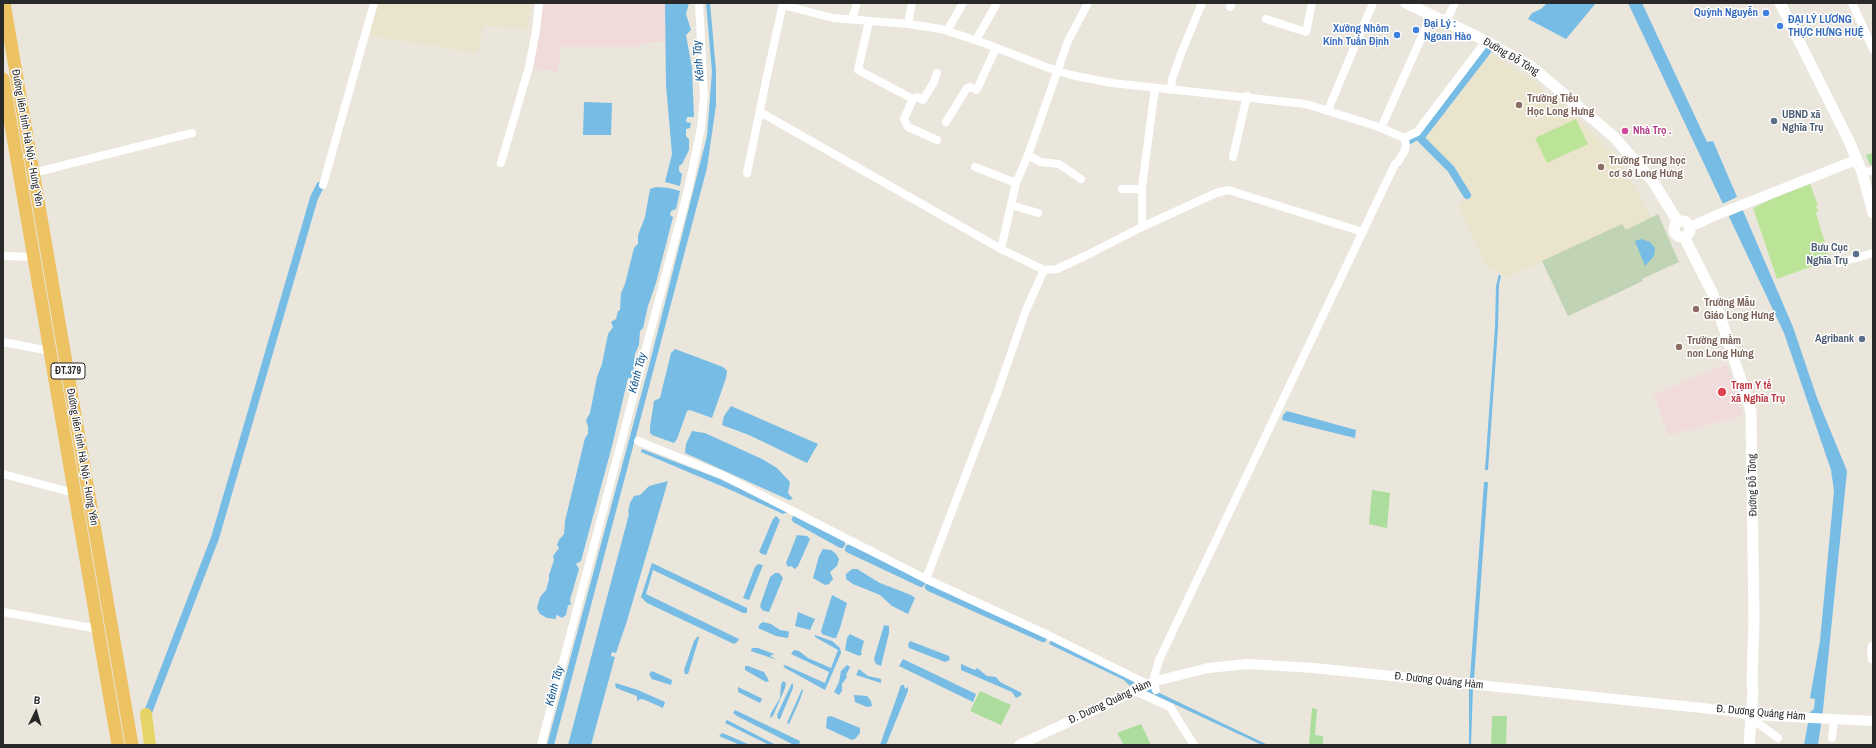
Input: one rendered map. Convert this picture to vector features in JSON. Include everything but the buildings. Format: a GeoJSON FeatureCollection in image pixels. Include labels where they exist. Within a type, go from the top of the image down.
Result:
{"type":"FeatureCollection","features":[{"type":"Feature","properties":{"kind":"highway","name":"Đường liên tỉnh Hà Nội - Hưng Yên"},"geometry":{"type":"LineString","coordinates":[[4,3],[132,742]]}},
{"type":"Feature","properties":{"kind":"highway","name":"Đường liên tỉnh Hà Nội - Hưng Yên"},"geometry":{"type":"LineString","coordinates":[[3,79],[118,745]]}},
{"type":"Feature","properties":{"kind":"main road","name":"Đường Đỗ Tông"},"geometry":{"type":"LineString","coordinates":[[1406,3],[1432,14],[1486,41],[1532,67],[1603,126],[1652,180],[1678,222]]}},
{"type":"Feature","properties":{"kind":"main road"},"geometry":{"type":"LineString","coordinates":[[1780,3],[1828,96],[1862,172],[1873,213]]}},
{"type":"Feature","properties":{"kind":"main road"},"geometry":{"type":"LineString","coordinates":[[1678,222],[1686,222],[1690,227],[1689,233],[1684,237],[1678,237],[1674,233],[1674,226],[1678,222]]}},
{"type":"Feature","properties":{"kind":"main road","name":"Đường Đỗ Tông"},"geometry":{"type":"LineString","coordinates":[[1684,237],[1712,292],[1751,411],[1754,619],[1749,745]]}},
{"type":"Feature","properties":{"kind":"main road"},"geometry":{"type":"LineString","coordinates":[[1873,647],[1873,658]]}},
{"type":"Feature","properties":{"kind":"main road"},"geometry":{"type":"LineString","coordinates":[[146,714],[150,740]]}},
{"type":"Feature","properties":{"kind":"street"},"geometry":{"type":"LineString","coordinates":[[323,185],[374,3]]}},
{"type":"Feature","properties":{"kind":"street"},"geometry":{"type":"LineString","coordinates":[[501,163],[529,67],[536,31],[539,3]]}},
{"type":"Feature","properties":{"kind":"street"},"geometry":{"type":"LineString","coordinates":[[542,745],[688,190],[701,128],[704,96],[699,3]]}},
{"type":"Feature","properties":{"kind":"street"},"geometry":{"type":"LineString","coordinates":[[852,19],[857,3]]}},
{"type":"Feature","properties":{"kind":"street"},"geometry":{"type":"LineString","coordinates":[[908,24],[912,3]]}},
{"type":"Feature","properties":{"kind":"street"},"geometry":{"type":"LineString","coordinates":[[947,31],[963,3]]}},
{"type":"Feature","properties":{"kind":"street"},"geometry":{"type":"LineString","coordinates":[[976,40],[997,3]]}},
{"type":"Feature","properties":{"kind":"street"},"geometry":{"type":"LineString","coordinates":[[1001,249],[1016,183],[1028,155],[1056,70],[1068,41],[1088,3]]}},
{"type":"Feature","properties":{"kind":"street"},"geometry":{"type":"LineString","coordinates":[[1171,90],[1172,80],[1180,56],[1202,3]]}},
{"type":"Feature","properties":{"kind":"street"},"geometry":{"type":"LineString","coordinates":[[1266,19],[1306,32],[1312,3]]}},
{"type":"Feature","properties":{"kind":"street"},"geometry":{"type":"LineString","coordinates":[[1328,110],[1373,3]]}},
{"type":"Feature","properties":{"kind":"street"},"geometry":{"type":"LineString","coordinates":[[1446,21],[1455,3]]}},
{"type":"Feature","properties":{"kind":"street"},"geometry":{"type":"LineString","coordinates":[[1852,3],[1873,49]]}},
{"type":"Feature","properties":{"kind":"street"},"geometry":{"type":"LineString","coordinates":[[638,441],[722,475],[926,579],[1152,685],[1159,660],[1395,164],[1406,150],[1406,144],[1404,138],[1381,128],[1306,104],[1247,96],[1171,90],[1112,83],[1071,75],[976,40],[947,31],[908,24],[833,18],[783,4],[747,173]]}},
{"type":"Feature","properties":{"kind":"street"},"geometry":{"type":"LineString","coordinates":[[1381,128],[1432,14]]}},
{"type":"Feature","properties":{"kind":"street"},"geometry":{"type":"LineString","coordinates":[[869,21],[858,70],[913,99],[917,97],[922,100],[934,82],[937,73]]}},
{"type":"Feature","properties":{"kind":"street"},"geometry":{"type":"LineString","coordinates":[[1404,138],[1417,132],[1486,41]]}},
{"type":"Feature","properties":{"kind":"street"},"geometry":{"type":"LineString","coordinates":[[946,122],[967,88],[970,87],[976,90],[996,48]]}},
{"type":"Feature","properties":{"kind":"street"},"geometry":{"type":"LineString","coordinates":[[1142,227],[1142,189],[1155,88]]}},
{"type":"Feature","properties":{"kind":"street"},"geometry":{"type":"LineString","coordinates":[[1233,157],[1247,96]]}},
{"type":"Feature","properties":{"kind":"street"},"geometry":{"type":"LineString","coordinates":[[913,99],[904,119],[908,127],[937,140]]}},
{"type":"Feature","properties":{"kind":"street"},"geometry":{"type":"LineString","coordinates":[[760,112],[1001,249],[1044,270],[1057,269],[1142,227],[1216,193],[1228,190],[1363,232]]}},
{"type":"Feature","properties":{"kind":"street"},"geometry":{"type":"LineString","coordinates":[[33,173],[192,133]]}},
{"type":"Feature","properties":{"kind":"street"},"geometry":{"type":"LineString","coordinates":[[1028,155],[1040,162],[1059,164],[1081,179]]}},
{"type":"Feature","properties":{"kind":"street"},"geometry":{"type":"LineString","coordinates":[[1690,227],[1718,214],[1856,160]]}},
{"type":"Feature","properties":{"kind":"street"},"geometry":{"type":"LineString","coordinates":[[974,168],[1016,183]]}},
{"type":"Feature","properties":{"kind":"street"},"geometry":{"type":"LineString","coordinates":[[1862,172],[1873,171]]}},
{"type":"Feature","properties":{"kind":"street"},"geometry":{"type":"LineString","coordinates":[[1122,189],[1142,189]]}},
{"type":"Feature","properties":{"kind":"street"},"geometry":{"type":"LineString","coordinates":[[1011,205],[1038,213]]}},
{"type":"Feature","properties":{"kind":"street"},"geometry":{"type":"LineString","coordinates":[[1839,263],[1873,253]]}},
{"type":"Feature","properties":{"kind":"street"},"geometry":{"type":"LineString","coordinates":[[3,256],[34,257]]}},
{"type":"Feature","properties":{"kind":"street"},"geometry":{"type":"LineString","coordinates":[[926,579],[1026,310],[1044,270]]}},
{"type":"Feature","properties":{"kind":"street"},"geometry":{"type":"LineString","coordinates":[[3,342],[50,351]]}},
{"type":"Feature","properties":{"kind":"street"},"geometry":{"type":"LineString","coordinates":[[3,474],[74,493]]}},
{"type":"Feature","properties":{"kind":"street"},"geometry":{"type":"LineString","coordinates":[[3,612],[98,629]]}},
{"type":"Feature","properties":{"kind":"street","name":"Đ. Dương Quảng Hàm"},"geometry":{"type":"LineString","coordinates":[[1019,745],[1133,690],[1152,685],[1182,673],[1208,668],[1248,664],[1314,668],[1476,684],[1751,716],[1873,721]]}},
{"type":"Feature","properties":{"kind":"street"},"geometry":{"type":"LineString","coordinates":[[1133,690],[1170,707],[1194,745]]}},
{"type":"Feature","properties":{"kind":"street"},"geometry":{"type":"LineString","coordinates":[[1751,716],[1778,738]]}},
{"type":"Feature","properties":{"kind":"street"},"geometry":{"type":"LineString","coordinates":[[1832,719],[1832,738]]}},
{"type":"Feature","properties":{"kind":"shaded area"},"geometry":{"type":"Polygon","coordinates":[[[374,3],[530,3],[528,29],[484,25],[477,53],[366,35],[374,3]]]}},
{"type":"Feature","properties":{"kind":"shaded area"},"geometry":{"type":"Polygon","coordinates":[[[536,3],[665,3],[665,41],[641,44],[640,47],[560,47],[558,72],[529,67],[536,3]]]}},
{"type":"Feature","properties":{"kind":"shaded area"},"geometry":{"type":"Polygon","coordinates":[[[1490,53],[1542,87],[1547,97],[1561,100],[1621,163],[1651,217],[1626,230],[1622,224],[1508,277],[1487,267],[1458,204],[1472,196],[1455,166],[1423,141],[1490,53]]]}},
{"type":"Feature","properties":{"kind":"shaded area"},"geometry":{"type":"Polygon","coordinates":[[[1727,364],[1743,416],[1668,435],[1654,394],[1727,364]]]}},
{"type":"Feature","properties":{"kind":"green space"},"geometry":{"type":"Polygon","coordinates":[[[1576,119],[1588,144],[1547,163],[1535,138],[1576,119]]]}},
{"type":"Feature","properties":{"kind":"green space"},"geometry":{"type":"Polygon","coordinates":[[[1873,153],[1873,165],[1870,165],[1866,155],[1873,153]]]}},
{"type":"Feature","properties":{"kind":"green space"},"geometry":{"type":"Polygon","coordinates":[[[1810,184],[1818,205],[1816,206],[1818,211],[1816,213],[1830,260],[1777,279],[1753,208],[1810,184]]]}},
{"type":"Feature","properties":{"kind":"green space"},"geometry":{"type":"Polygon","coordinates":[[[1658,214],[1679,262],[1642,279],[1643,281],[1568,316],[1542,261],[1622,224],[1626,230],[1658,214]]]}},
{"type":"Feature","properties":{"kind":"green space"},"geometry":{"type":"Polygon","coordinates":[[[1372,490],[1390,493],[1387,528],[1369,524],[1372,490]]]}},
{"type":"Feature","properties":{"kind":"green space"},"geometry":{"type":"Polygon","coordinates":[[[980,691],[1011,705],[1001,725],[970,711],[980,691]]]}},
{"type":"Feature","properties":{"kind":"green space"},"geometry":{"type":"Polygon","coordinates":[[[1312,708],[1317,709],[1315,735],[1323,736],[1323,745],[1309,745],[1312,708]]]}},
{"type":"Feature","properties":{"kind":"green space"},"geometry":{"type":"Polygon","coordinates":[[[1492,716],[1507,716],[1506,745],[1491,745],[1492,716]]]}},
{"type":"Feature","properties":{"kind":"green space"},"geometry":{"type":"Polygon","coordinates":[[[1141,724],[1151,745],[1124,745],[1117,733],[1141,724]]]}},
{"type":"Feature","properties":{"kind":"water"},"geometry":{"type":"Polygon","coordinates":[[[665,3],[689,3],[686,14],[691,30],[686,35],[692,68],[694,117],[687,117],[686,122],[691,123],[690,128],[686,129],[686,136],[689,139],[689,150],[682,164],[679,166],[679,171],[682,174],[680,186],[665,182],[672,154],[666,85],[665,3]]]}},
{"type":"Feature","properties":{"kind":"water"},"geometry":{"type":"Polygon","coordinates":[[[706,3],[710,3],[716,71],[716,105],[707,168],[554,745],[547,745],[651,358],[707,136],[712,72],[706,3]]]}},
{"type":"Feature","properties":{"kind":"water"},"geometry":{"type":"Polygon","coordinates":[[[1547,3],[1596,3],[1566,39],[1528,19],[1532,13],[1541,9],[1547,3]]]}},
{"type":"Feature","properties":{"kind":"water"},"geometry":{"type":"Polygon","coordinates":[[[1628,3],[1642,3],[1707,142],[1713,141],[1793,327],[1817,398],[1847,471],[1823,710],[1818,745],[1804,745],[1810,712],[1814,709],[1815,699],[1810,698],[1820,641],[1834,491],[1831,470],[1784,333],[1628,3]]]}},
{"type":"Feature","properties":{"kind":"water"},"geometry":{"type":"Polygon","coordinates":[[[584,102],[612,103],[611,135],[583,135],[584,102]]]}},
{"type":"Feature","properties":{"kind":"water"},"geometry":{"type":"Polygon","coordinates":[[[656,187],[680,191],[676,209],[671,211],[670,215],[673,217],[643,328],[640,331],[639,345],[635,354],[633,373],[631,378],[628,378],[612,446],[581,561],[576,564],[579,569],[570,600],[571,605],[568,605],[566,615],[562,618],[557,615],[556,619],[547,618],[540,614],[537,608],[540,597],[546,590],[554,560],[553,556],[559,548],[557,545],[564,534],[565,521],[585,438],[588,434],[586,420],[590,413],[608,334],[613,327],[611,322],[616,319],[618,311],[620,310],[621,293],[625,284],[634,248],[638,244],[638,235],[645,217],[650,189],[656,187]]]}},
{"type":"Feature","properties":{"kind":"water"},"geometry":{"type":"Polygon","coordinates":[[[1641,239],[1650,242],[1655,248],[1654,256],[1645,266],[1635,241],[1641,239]]]}},
{"type":"Feature","properties":{"kind":"water"},"geometry":{"type":"Polygon","coordinates":[[[1499,274],[1501,276],[1499,285],[1498,328],[1488,470],[1485,470],[1495,327],[1496,286],[1499,274]]]}},
{"type":"Feature","properties":{"kind":"water"},"geometry":{"type":"Polygon","coordinates":[[[675,349],[723,367],[727,371],[712,418],[690,410],[687,411],[677,439],[674,443],[652,435],[650,433],[650,427],[654,401],[660,398],[671,353],[675,349]]]}},
{"type":"Feature","properties":{"kind":"water"},"geometry":{"type":"Polygon","coordinates":[[[731,406],[818,444],[807,463],[749,435],[722,425],[724,416],[731,406]]]}},
{"type":"Feature","properties":{"kind":"water"},"geometry":{"type":"Polygon","coordinates":[[[1287,411],[1356,430],[1355,438],[1282,420],[1283,415],[1287,411]]]}},
{"type":"Feature","properties":{"kind":"water"},"geometry":{"type":"Polygon","coordinates":[[[692,431],[705,433],[762,459],[777,468],[790,482],[788,493],[793,499],[789,500],[685,453],[686,444],[692,431]]]}},
{"type":"Feature","properties":{"kind":"water"},"geometry":{"type":"Polygon","coordinates":[[[642,449],[720,479],[788,512],[783,514],[641,452],[642,449]]]}},
{"type":"Feature","properties":{"kind":"water"},"geometry":{"type":"Polygon","coordinates":[[[668,481],[627,621],[616,653],[612,652],[611,656],[615,657],[591,745],[568,745],[629,514],[630,503],[634,496],[640,495],[649,486],[668,481]]]}},
{"type":"Feature","properties":{"kind":"water"},"geometry":{"type":"Polygon","coordinates":[[[1484,482],[1488,482],[1474,679],[1470,678],[1484,482]]]}},
{"type":"Feature","properties":{"kind":"water"},"geometry":{"type":"Polygon","coordinates":[[[776,516],[780,520],[766,555],[762,554],[759,552],[773,519],[776,516]]]}},
{"type":"Feature","properties":{"kind":"water"},"geometry":{"type":"Polygon","coordinates":[[[797,535],[807,536],[810,539],[798,566],[795,569],[791,566],[788,567],[786,563],[797,535]]]}},
{"type":"Feature","properties":{"kind":"water"},"geometry":{"type":"Polygon","coordinates":[[[823,549],[831,550],[839,559],[837,566],[830,572],[833,579],[829,584],[825,585],[813,578],[819,556],[823,549]]]}},
{"type":"Feature","properties":{"kind":"water"},"geometry":{"type":"Polygon","coordinates":[[[652,563],[747,608],[747,613],[743,613],[653,570],[646,594],[739,639],[737,642],[734,644],[647,603],[641,597],[652,563]]]}},
{"type":"Feature","properties":{"kind":"water"},"geometry":{"type":"Polygon","coordinates":[[[758,564],[763,565],[749,600],[743,598],[755,567],[758,564]]]}},
{"type":"Feature","properties":{"kind":"water"},"geometry":{"type":"Polygon","coordinates":[[[852,569],[857,569],[880,583],[915,598],[908,614],[892,606],[880,595],[853,584],[846,579],[846,574],[852,569]]]}},
{"type":"Feature","properties":{"kind":"water"},"geometry":{"type":"Polygon","coordinates":[[[775,573],[779,573],[783,578],[768,612],[762,610],[760,606],[770,577],[775,573]]]}},
{"type":"Feature","properties":{"kind":"water"},"geometry":{"type":"Polygon","coordinates":[[[832,595],[847,603],[836,638],[822,634],[821,631],[832,595]]]}},
{"type":"Feature","properties":{"kind":"water"},"geometry":{"type":"Polygon","coordinates":[[[798,612],[815,619],[810,630],[795,626],[798,612]]]}},
{"type":"Feature","properties":{"kind":"water"},"geometry":{"type":"Polygon","coordinates":[[[763,622],[771,624],[780,630],[789,632],[788,638],[776,636],[758,628],[763,622]]]}},
{"type":"Feature","properties":{"kind":"water"},"geometry":{"type":"Polygon","coordinates":[[[884,625],[889,626],[889,633],[881,666],[876,664],[874,659],[884,625]]]}},
{"type":"Feature","properties":{"kind":"water"},"geometry":{"type":"Polygon","coordinates":[[[850,634],[864,641],[861,652],[862,654],[859,656],[845,650],[847,638],[850,634]]]}},
{"type":"Feature","properties":{"kind":"water"},"geometry":{"type":"Polygon","coordinates":[[[815,635],[832,641],[840,648],[841,653],[825,690],[783,666],[785,665],[825,683],[829,672],[791,654],[794,650],[799,651],[808,658],[831,668],[838,650],[815,637],[815,635]]]}},
{"type":"Feature","properties":{"kind":"water"},"geometry":{"type":"Polygon","coordinates":[[[698,636],[699,638],[688,674],[685,674],[684,670],[694,641],[698,636]]]}},
{"type":"Feature","properties":{"kind":"water"},"geometry":{"type":"Polygon","coordinates":[[[1051,640],[1136,681],[1130,686],[1124,680],[1049,644],[1051,640]]]}},
{"type":"Feature","properties":{"kind":"water"},"geometry":{"type":"Polygon","coordinates":[[[910,641],[949,656],[950,660],[945,662],[909,648],[908,644],[910,641]]]}},
{"type":"Feature","properties":{"kind":"water"},"geometry":{"type":"Polygon","coordinates":[[[752,648],[758,648],[774,654],[770,656],[777,660],[751,651],[752,648]]]}},
{"type":"Feature","properties":{"kind":"water"},"geometry":{"type":"Polygon","coordinates":[[[903,659],[976,694],[973,702],[899,666],[903,659]]]}},
{"type":"Feature","properties":{"kind":"water"},"geometry":{"type":"Polygon","coordinates":[[[961,664],[975,670],[977,668],[987,676],[996,677],[1000,682],[1022,694],[1016,698],[1012,692],[961,670],[961,664]]]}},
{"type":"Feature","properties":{"kind":"water"},"geometry":{"type":"Polygon","coordinates":[[[847,665],[850,667],[846,675],[847,677],[842,684],[842,691],[839,695],[834,692],[839,682],[841,671],[847,665]]]}},
{"type":"Feature","properties":{"kind":"water"},"geometry":{"type":"Polygon","coordinates":[[[745,666],[764,672],[769,681],[766,682],[745,670],[745,666]]]}},
{"type":"Feature","properties":{"kind":"water"},"geometry":{"type":"Polygon","coordinates":[[[859,669],[868,676],[881,679],[881,683],[856,675],[859,669]]]}},
{"type":"Feature","properties":{"kind":"water"},"geometry":{"type":"Polygon","coordinates":[[[652,671],[672,680],[671,685],[652,679],[649,674],[652,671]]]}},
{"type":"Feature","properties":{"kind":"water"},"geometry":{"type":"Polygon","coordinates":[[[783,681],[786,683],[785,688],[773,716],[770,718],[771,713],[780,698],[781,685],[783,681]]]}},
{"type":"Feature","properties":{"kind":"water"},"geometry":{"type":"Polygon","coordinates":[[[615,683],[638,690],[665,702],[663,708],[645,700],[641,699],[637,701],[637,696],[616,688],[615,683]]]}},
{"type":"Feature","properties":{"kind":"water"},"geometry":{"type":"Polygon","coordinates":[[[792,683],[793,688],[780,719],[778,719],[777,715],[792,683]]]}},
{"type":"Feature","properties":{"kind":"water"},"geometry":{"type":"Polygon","coordinates":[[[901,685],[904,685],[905,689],[908,687],[908,691],[886,745],[880,745],[901,685]]]}},
{"type":"Feature","properties":{"kind":"water"},"geometry":{"type":"Polygon","coordinates":[[[738,687],[761,698],[760,703],[738,692],[738,687]]]}},
{"type":"Feature","properties":{"kind":"water"},"geometry":{"type":"Polygon","coordinates":[[[1147,687],[1268,745],[1262,745],[1144,690],[1147,687]]]}},
{"type":"Feature","properties":{"kind":"water"},"geometry":{"type":"Polygon","coordinates":[[[1469,688],[1473,688],[1471,745],[1469,745],[1469,688]]]}},
{"type":"Feature","properties":{"kind":"water"},"geometry":{"type":"Polygon","coordinates":[[[802,689],[803,691],[799,702],[789,724],[787,723],[802,689]]]}},
{"type":"Feature","properties":{"kind":"water"},"geometry":{"type":"Polygon","coordinates":[[[854,695],[867,696],[871,701],[872,706],[867,707],[855,702],[854,695]]]}},
{"type":"Feature","properties":{"kind":"water"},"geometry":{"type":"Polygon","coordinates":[[[735,710],[800,741],[799,745],[794,745],[737,716],[733,713],[735,710]]]}},
{"type":"Feature","properties":{"kind":"water"},"geometry":{"type":"Polygon","coordinates":[[[831,716],[860,728],[860,733],[855,739],[852,740],[826,728],[827,717],[831,716]]]}},
{"type":"Feature","properties":{"kind":"water"},"geometry":{"type":"Polygon","coordinates":[[[727,720],[776,745],[769,745],[725,723],[727,720]]]}},
{"type":"Feature","properties":{"kind":"water"},"geometry":{"type":"Polygon","coordinates":[[[722,733],[750,745],[740,745],[719,736],[722,733]]]}},
{"type":"Feature","properties":{"kind":"pier"},"geometry":{"type":"Polygon","coordinates":[[[1739,196],[1745,209],[1727,217],[1722,204],[1739,196]]]}},
{"type":"Feature","properties":{"kind":"waterway"},"geometry":{"type":"LineString","coordinates":[[1467,195],[1451,169],[1420,138],[1487,51]]}},
{"type":"Feature","properties":{"kind":"waterway"},"geometry":{"type":"LineString","coordinates":[[1408,141],[1424,131]]}},
{"type":"Feature","properties":{"kind":"waterway"},"geometry":{"type":"LineString","coordinates":[[147,715],[215,538],[314,198],[320,186]]}},
{"type":"Feature","properties":{"kind":"waterway"},"geometry":{"type":"LineString","coordinates":[[796,519],[841,544]]}},
{"type":"Feature","properties":{"kind":"waterway"},"geometry":{"type":"LineString","coordinates":[[849,549],[921,583]]}},
{"type":"Feature","properties":{"kind":"waterway"},"geometry":{"type":"LineString","coordinates":[[929,587],[1043,638]]}},
{"type":"Feature","properties":{"kind":"place","name":"Quỳnh Nguyễn"},"geometry":{"type":"Point","coordinates":[1766,13]}},
{"type":"Feature","properties":{"kind":"place","name":"ĐẠI LÝ LƯƠNG THỰC HƯNG HUỆ"},"geometry":{"type":"Point","coordinates":[1780,26]}},
{"type":"Feature","properties":{"kind":"place","name":"Đại Lý : Ngoan Hào"},"geometry":{"type":"Point","coordinates":[1416,30]}},
{"type":"Feature","properties":{"kind":"place","name":"Xưởng Nhôm Kính Tuấn Định"},"geometry":{"type":"Point","coordinates":[1397,35]}},
{"type":"Feature","properties":{"kind":"place","name":"Trường Tiểu Học Long Hưng"},"geometry":{"type":"Point","coordinates":[1519,105]}},
{"type":"Feature","properties":{"kind":"place","name":"UBND xã Nghĩa Trụ"},"geometry":{"type":"Point","coordinates":[1774,121]}},
{"type":"Feature","properties":{"kind":"place","name":"Nhà Trọ ."},"geometry":{"type":"Point","coordinates":[1625,131]}},
{"type":"Feature","properties":{"kind":"place","name":"Trường Trung học cơ sở Long Hưng"},"geometry":{"type":"Point","coordinates":[1601,167]}},
{"type":"Feature","properties":{"kind":"place","name":"Bưu Cục Nghĩa Trụ"},"geometry":{"type":"Point","coordinates":[1856,254]}},
{"type":"Feature","properties":{"kind":"place","name":"Trường Mẫu Giáo Long Hưng"},"geometry":{"type":"Point","coordinates":[1696,309]}},
{"type":"Feature","properties":{"kind":"place","name":"Agribank"},"geometry":{"type":"Point","coordinates":[1862,339]}},
{"type":"Feature","properties":{"kind":"place","name":"Trường mầm non Long Hưng"},"geometry":{"type":"Point","coordinates":[1679,347]}},
{"type":"Feature","properties":{"kind":"place","name":"Trạm Y tế xã Nghĩa Trụ"},"geometry":{"type":"Point","coordinates":[1722,392]}},
{"type":"Feature","properties":{"kind":"water label","name":"Kênh Tây"},"geometry":{"type":"Point","coordinates":[699,61]}},
{"type":"Feature","properties":{"kind":"water label","name":"Kênh Tây"},"geometry":{"type":"Point","coordinates":[638,373]}},
{"type":"Feature","properties":{"kind":"water label","name":"Kênh Tây"},"geometry":{"type":"Point","coordinates":[555,686]}}]}
